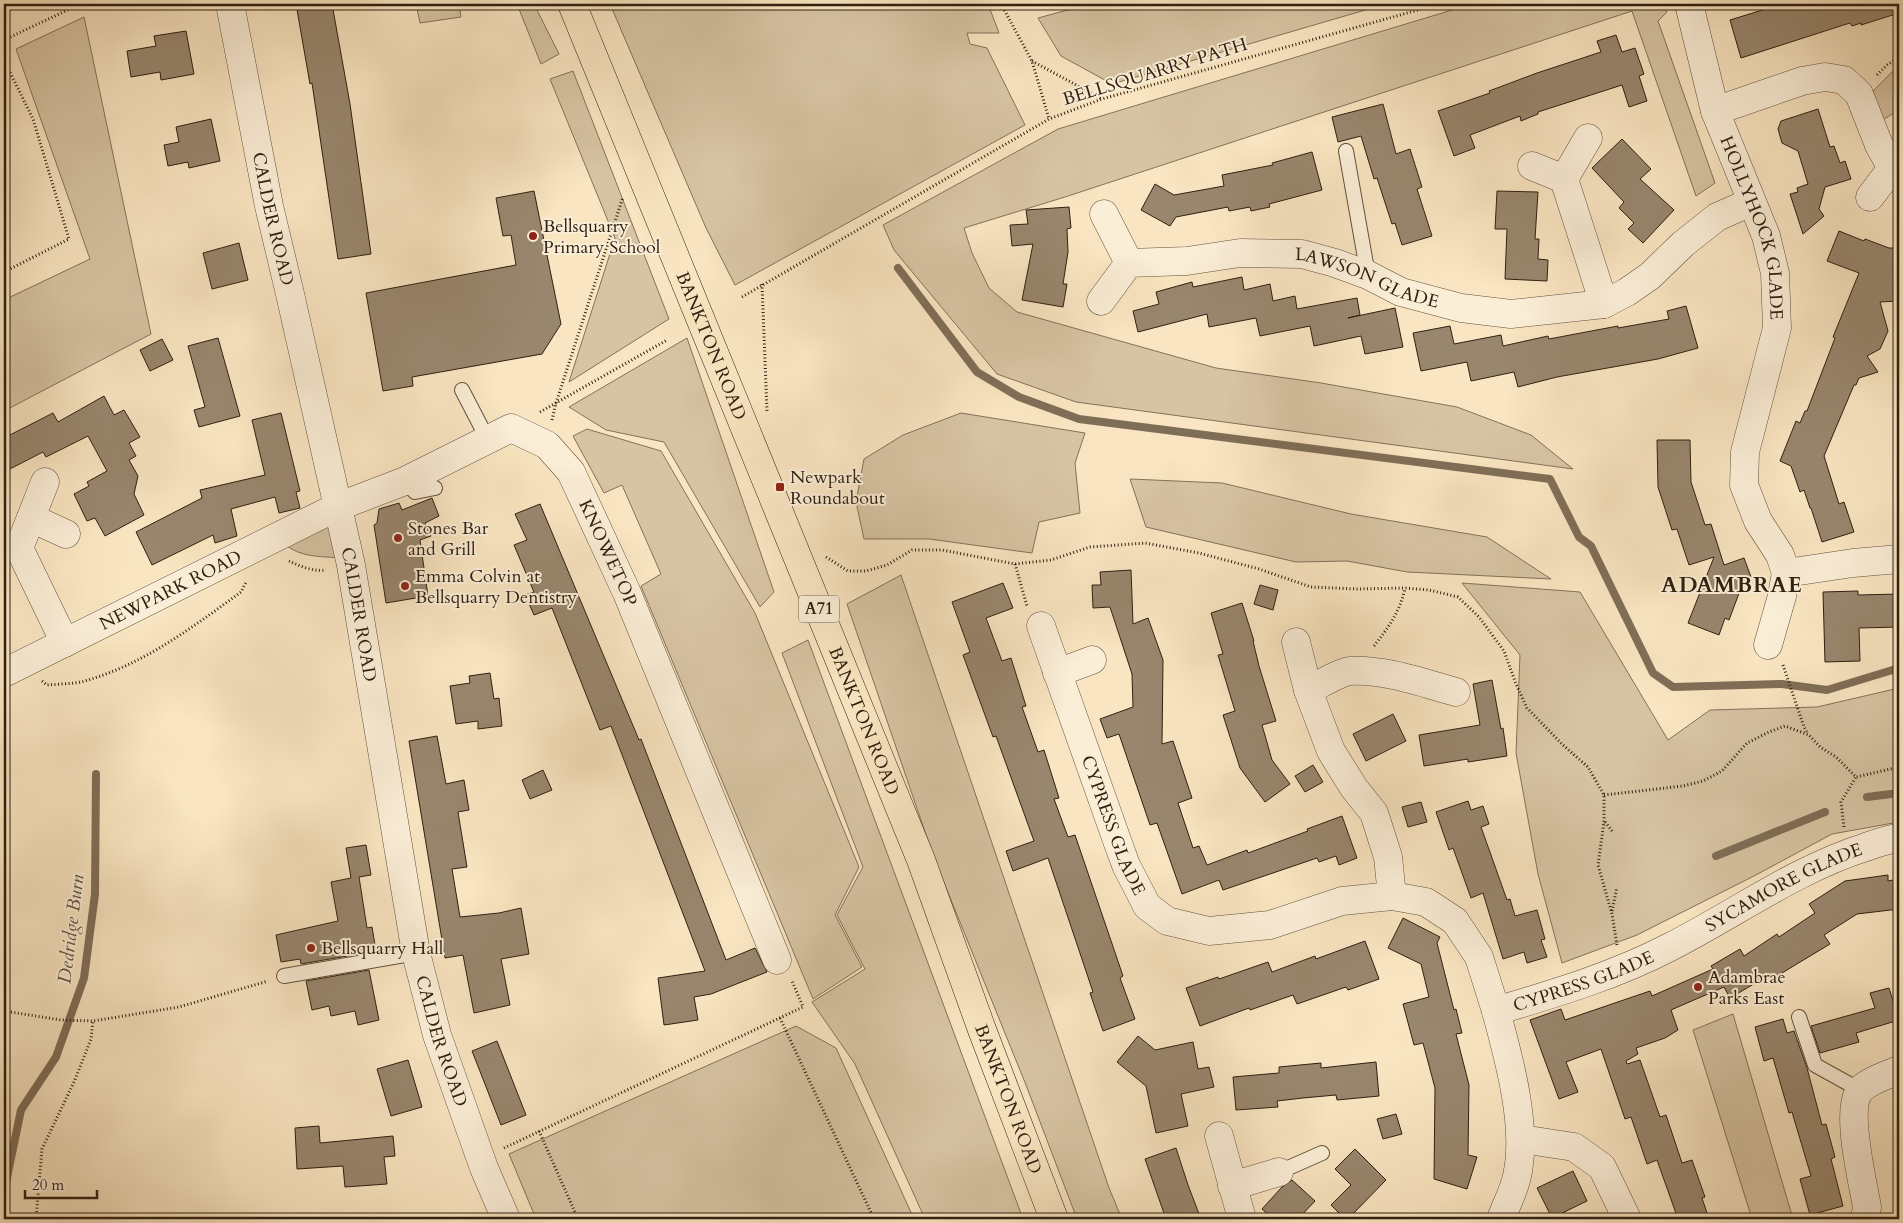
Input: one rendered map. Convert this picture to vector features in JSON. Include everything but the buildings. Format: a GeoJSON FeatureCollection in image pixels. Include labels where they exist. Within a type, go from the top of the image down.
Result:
{"type":"FeatureCollection","features":[{"type":"Feature","properties":{"kind":"main road","name":"BANKTON ROAD"},"geometry":{"type":"LineString","coordinates":[[572,4],[921,860],[981,1027],[1054,1219]]}},
{"type":"Feature","properties":{"kind":"street","name":"CALDER ROAD"},"geometry":{"type":"LineString","coordinates":[[230,4],[269,206],[351,565],[416,953],[437,1035],[481,1158],[506,1219]]}},
{"type":"Feature","properties":{"kind":"street","name":"HOLLYHOCK GLADE"},"geometry":{"type":"LineString","coordinates":[[1689,4],[1715,111],[1766,236],[1775,274],[1777,328],[1745,452],[1744,486],[1758,522],[1780,555],[1786,573]]}},
{"type":"Feature","properties":{"kind":"street","name":"HOLLYHOCK GLADE"},"geometry":{"type":"LineString","coordinates":[[1715,111],[1802,81],[1825,77],[1844,80],[1860,94],[1879,145],[1896,169],[1870,197]]}},
{"type":"Feature","properties":{"kind":"street"},"geometry":{"type":"LineString","coordinates":[[1588,138],[1564,179],[1604,304]]}},
{"type":"Feature","properties":{"kind":"street"},"geometry":{"type":"LineString","coordinates":[[1532,166],[1564,179]]}},
{"type":"Feature","properties":{"kind":"street","name":"LAWSON GLADE"},"geometry":{"type":"LineString","coordinates":[[1129,263],[1186,262],[1240,253],[1302,254],[1368,275],[1401,292],[1461,308],[1511,314],[1604,304],[1628,292],[1650,276],[1683,244],[1717,217],[1751,202]]}},
{"type":"Feature","properties":{"kind":"street"},"geometry":{"type":"LineString","coordinates":[[1101,301],[1129,263],[1104,214]]}},
{"type":"Feature","properties":{"kind":"street","name":"KNOWETOP"},"geometry":{"type":"LineString","coordinates":[[337,507],[405,481],[511,428],[547,445],[571,472],[627,593],[751,877],[777,960]]}},
{"type":"Feature","properties":{"kind":"street"},"geometry":{"type":"LineString","coordinates":[[46,482],[19,548],[65,643]]}},
{"type":"Feature","properties":{"kind":"street","name":"NEWPARK ROAD"},"geometry":{"type":"LineString","coordinates":[[12,668],[337,507]]}},
{"type":"Feature","properties":{"kind":"street"},"geometry":{"type":"LineString","coordinates":[[31,518],[66,534]]}},
{"type":"Feature","properties":{"kind":"street"},"geometry":{"type":"LineString","coordinates":[[1768,645],[1782,596],[1786,573],[1853,563],[1899,560]]}},
{"type":"Feature","properties":{"kind":"street","name":"CYPRESS GLADE"},"geometry":{"type":"LineString","coordinates":[[1041,626],[1126,865],[1147,906],[1166,921],[1208,931],[1270,925],[1342,901],[1392,896],[1426,902],[1455,921],[1478,957],[1510,1062],[1521,1139],[1517,1176],[1501,1219]]}},
{"type":"Feature","properties":{"kind":"street"},"geometry":{"type":"LineString","coordinates":[[1296,642],[1308,690],[1330,751],[1354,788],[1374,813],[1388,857],[1392,896]]}},
{"type":"Feature","properties":{"kind":"street"},"geometry":{"type":"LineString","coordinates":[[1057,673],[1092,660]]}},
{"type":"Feature","properties":{"kind":"street"},"geometry":{"type":"LineString","coordinates":[[1308,690],[1349,671],[1378,673],[1410,679],[1456,692]]}},
{"type":"Feature","properties":{"kind":"street","name":"SYCAMORE GLADE"},"geometry":{"type":"LineString","coordinates":[[1671,947],[1805,872],[1852,851],[1899,838]]}},
{"type":"Feature","properties":{"kind":"street","name":"CYPRESS GLADE"},"geometry":{"type":"LineString","coordinates":[[1496,1011],[1575,988],[1621,971],[1671,947]]}},
{"type":"Feature","properties":{"kind":"street"},"geometry":{"type":"LineString","coordinates":[[1865,1219],[1867,1207],[1854,1127],[1854,1108],[1860,1090],[1877,1079],[1899,1070]]}},
{"type":"Feature","properties":{"kind":"street"},"geometry":{"type":"LineString","coordinates":[[1219,1136],[1242,1219]]}},
{"type":"Feature","properties":{"kind":"street"},"geometry":{"type":"LineString","coordinates":[[1521,1139],[1574,1147],[1602,1167],[1628,1219]]}},
{"type":"Feature","properties":{"kind":"street"},"geometry":{"type":"LineString","coordinates":[[1232,1186],[1279,1172]]}},
{"type":"Feature","properties":{"kind":"lane"},"geometry":{"type":"LineString","coordinates":[[1346,151],[1368,275]]}},
{"type":"Feature","properties":{"kind":"lane"},"geometry":{"type":"LineString","coordinates":[[462,390],[488,440]]}},
{"type":"Feature","properties":{"kind":"lane"},"geometry":{"type":"LineString","coordinates":[[405,481],[415,492],[435,488]]}},
{"type":"Feature","properties":{"kind":"lane"},"geometry":{"type":"LineString","coordinates":[[284,976],[416,953]]}},
{"type":"Feature","properties":{"kind":"lane"},"geometry":{"type":"LineString","coordinates":[[1799,1017],[1816,1065],[1860,1090]]}},
{"type":"Feature","properties":{"kind":"lane"},"geometry":{"type":"LineString","coordinates":[[1279,1172],[1322,1153]]}},
{"type":"Feature","properties":{"kind":"path"},"geometry":{"type":"LineString","coordinates":[[4,40],[80,4]]}},
{"type":"Feature","properties":{"kind":"path"},"geometry":{"type":"LineString","coordinates":[[1001,4],[1032,61],[1049,119]]}},
{"type":"Feature","properties":{"kind":"path","name":"BELLSQUARRY PATH"},"geometry":{"type":"LineString","coordinates":[[742,297],[1049,119],[1102,99],[1439,4]]}},
{"type":"Feature","properties":{"kind":"path"},"geometry":{"type":"LineString","coordinates":[[4,60],[33,119],[69,239],[4,272]]}},
{"type":"Feature","properties":{"kind":"path"},"geometry":{"type":"LineString","coordinates":[[1032,61],[1102,99]]}},
{"type":"Feature","properties":{"kind":"path"},"geometry":{"type":"LineString","coordinates":[[623,196],[556,403],[667,340]]}},
{"type":"Feature","properties":{"kind":"path"},"geometry":{"type":"LineString","coordinates":[[762,284],[768,413]]}},
{"type":"Feature","properties":{"kind":"path"},"geometry":{"type":"LineString","coordinates":[[12,668],[47,685],[80,682],[126,667],[181,636],[241,592],[268,542],[288,560],[302,567],[320,571],[351,565]]}},
{"type":"Feature","properties":{"kind":"path"},"geometry":{"type":"LineString","coordinates":[[823,556],[848,571],[866,571],[887,565],[912,550],[942,550],[1014,564],[1051,560],[1090,548],[1145,543],[1199,553],[1259,569],[1311,587],[1357,589],[1405,588],[1429,590],[1458,597],[1479,617],[1504,652],[1527,708],[1563,745],[1588,767],[1604,795],[1604,822],[1598,865],[1612,914],[1621,971]]}},
{"type":"Feature","properties":{"kind":"path"},"geometry":{"type":"LineString","coordinates":[[1014,564],[1030,617],[1041,626]]}},
{"type":"Feature","properties":{"kind":"path"},"geometry":{"type":"LineString","coordinates":[[1349,671],[1372,648],[1391,624],[1402,603],[1405,588]]}},
{"type":"Feature","properties":{"kind":"path"},"geometry":{"type":"LineString","coordinates":[[1784,671],[1804,727],[1809,735],[1820,747],[1836,757],[1856,777]]}},
{"type":"Feature","properties":{"kind":"path"},"geometry":{"type":"LineString","coordinates":[[1604,795],[1683,786],[1703,781],[1722,771],[1747,743],[1785,726],[1809,735]]}},
{"type":"Feature","properties":{"kind":"path"},"geometry":{"type":"LineString","coordinates":[[1852,851],[1842,823],[1841,802],[1856,777],[1899,767]]}},
{"type":"Feature","properties":{"kind":"path"},"geometry":{"type":"LineString","coordinates":[[1604,822],[1613,832]]}},
{"type":"Feature","properties":{"kind":"path"},"geometry":{"type":"LineString","coordinates":[[1612,914],[1617,887]]}},
{"type":"Feature","properties":{"kind":"path"},"geometry":{"type":"LineString","coordinates":[[481,1158],[803,1007],[782,958],[777,960]]}},
{"type":"Feature","properties":{"kind":"path"},"geometry":{"type":"LineString","coordinates":[[4,1011],[61,1020],[93,1021],[179,1007],[284,976]]}},
{"type":"Feature","properties":{"kind":"path"},"geometry":{"type":"LineString","coordinates":[[780,1018],[874,1219]]}},
{"type":"Feature","properties":{"kind":"path"},"geometry":{"type":"LineString","coordinates":[[36,1219],[42,1149],[74,1082],[91,1039],[93,1021]]}},
{"type":"Feature","properties":{"kind":"path"},"geometry":{"type":"LineString","coordinates":[[539,1131],[578,1219]]}},
{"type":"Feature","properties":{"kind":"shaded area"},"geometry":{"type":"Polygon","coordinates":[[[416,4],[459,4],[461,17],[420,23],[416,4]]]}},
{"type":"Feature","properties":{"kind":"shaded area"},"geometry":{"type":"Polygon","coordinates":[[[517,4],[534,4],[559,54],[541,64],[517,4]]]}},
{"type":"Feature","properties":{"kind":"shaded area"},"geometry":{"type":"Polygon","coordinates":[[[610,4],[988,4],[999,33],[967,33],[970,44],[987,48],[1025,125],[735,285],[706,228],[610,4]]]}},
{"type":"Feature","properties":{"kind":"shaded area"},"geometry":{"type":"Polygon","coordinates":[[[1090,4],[1386,4],[1112,84],[1061,56],[1038,18],[1090,4]]]}},
{"type":"Feature","properties":{"kind":"shaded area"},"geometry":{"type":"Polygon","coordinates":[[[1472,4],[1664,4],[1667,12],[1658,21],[1715,183],[1696,196],[1632,11],[1065,197],[964,228],[972,253],[989,288],[1017,312],[1216,368],[1321,383],[1457,407],[1531,435],[1573,469],[1076,402],[997,374],[894,250],[883,225],[1058,129],[1472,4]]]}},
{"type":"Feature","properties":{"kind":"shaded area"},"geometry":{"type":"Polygon","coordinates":[[[84,17],[151,334],[4,411],[4,300],[90,259],[16,49],[84,17]]]}},
{"type":"Feature","properties":{"kind":"shaded area"},"geometry":{"type":"Polygon","coordinates":[[[1899,68],[1899,110],[1876,124],[1873,91],[1894,70],[1899,68]]]}},
{"type":"Feature","properties":{"kind":"shaded area"},"geometry":{"type":"Polygon","coordinates":[[[573,71],[669,319],[569,382],[615,238],[550,79],[573,71]]]}},
{"type":"Feature","properties":{"kind":"shaded area"},"geometry":{"type":"Polygon","coordinates":[[[687,338],[774,592],[760,607],[664,442],[606,430],[569,407],[687,338]]]}},
{"type":"Feature","properties":{"kind":"shaded area"},"geometry":{"type":"Polygon","coordinates":[[[961,413],[1085,433],[1075,463],[1080,513],[1039,522],[1032,553],[929,539],[864,539],[856,502],[864,459],[903,435],[961,413]]]}},
{"type":"Feature","properties":{"kind":"shaded area"},"geometry":{"type":"Polygon","coordinates":[[[587,429],[661,451],[755,613],[859,867],[835,915],[862,967],[813,999],[641,586],[661,574],[622,485],[604,493],[573,436],[587,429]]]}},
{"type":"Feature","properties":{"kind":"shaded area"},"geometry":{"type":"Polygon","coordinates":[[[1130,479],[1222,483],[1351,514],[1487,537],[1551,579],[1407,572],[1347,561],[1296,562],[1146,527],[1130,479]]]}},
{"type":"Feature","properties":{"kind":"shaded area"},"geometry":{"type":"Polygon","coordinates":[[[332,521],[341,558],[303,554],[283,543],[332,521]]]}},
{"type":"Feature","properties":{"kind":"shaded area"},"geometry":{"type":"Polygon","coordinates":[[[901,575],[1109,1188],[1122,1219],[1077,1219],[1026,1085],[934,858],[847,604],[901,575]]]}},
{"type":"Feature","properties":{"kind":"shaded area"},"geometry":{"type":"Polygon","coordinates":[[[1462,583],[1580,592],[1668,740],[1710,710],[1817,707],[1899,688],[1899,822],[1832,834],[1637,935],[1562,963],[1538,874],[1516,753],[1520,655],[1462,583]]]}},
{"type":"Feature","properties":{"kind":"shaded area"},"geometry":{"type":"Polygon","coordinates":[[[808,640],[1023,1219],[925,1219],[855,1064],[812,1002],[865,969],[837,915],[863,867],[782,653],[808,640]]]}},
{"type":"Feature","properties":{"kind":"shaded area"},"geometry":{"type":"Polygon","coordinates":[[[1733,1014],[1793,1219],[1752,1219],[1693,1030],[1733,1014]]]}},
{"type":"Feature","properties":{"kind":"shaded area"},"geometry":{"type":"Polygon","coordinates":[[[796,1026],[836,1048],[914,1219],[536,1219],[509,1154],[796,1026]]]}},
{"type":"Feature","properties":{"kind":"waterway"},"geometry":{"type":"LineString","coordinates":[[898,268],[977,372],[1019,397],[1079,419],[1550,479],[1579,537],[1591,546],[1653,673],[1673,687],[1782,684],[1827,690],[1899,668]]}},
{"type":"Feature","properties":{"kind":"waterway","name":"Dedridge Burn"},"geometry":{"type":"LineString","coordinates":[[4,1192],[21,1110],[56,1057],[84,978],[95,894],[96,774]]}},
{"type":"Feature","properties":{"kind":"waterway"},"geometry":{"type":"LineString","coordinates":[[1867,797],[1899,793]]}},
{"type":"Feature","properties":{"kind":"waterway"},"geometry":{"type":"LineString","coordinates":[[1716,856],[1825,812]]}},
{"type":"Feature","properties":{"kind":"place","name":"Bellsquarry Primary School"},"geometry":{"type":"Point","coordinates":[533,236]}},
{"type":"Feature","properties":{"kind":"place","name":"Newpark Roundabout"},"geometry":{"type":"Point","coordinates":[780,487]}},
{"type":"Feature","properties":{"kind":"place","name":"Stones Bar and Grill"},"geometry":{"type":"Point","coordinates":[398,538]}},
{"type":"Feature","properties":{"kind":"place","name":"Emma Colvin at Bellsquarry Dentistry"},"geometry":{"type":"Point","coordinates":[405,586]}},
{"type":"Feature","properties":{"kind":"place","name":"Bellsquarry Hall"},"geometry":{"type":"Point","coordinates":[311,948]}},
{"type":"Feature","properties":{"kind":"place","name":"Adambrae Parks East"},"geometry":{"type":"Point","coordinates":[1698,987]}},
{"type":"Feature","properties":{"kind":"district","name":"ADAMBRAE"},"geometry":{"type":"Point","coordinates":[1732,585]}}]}
